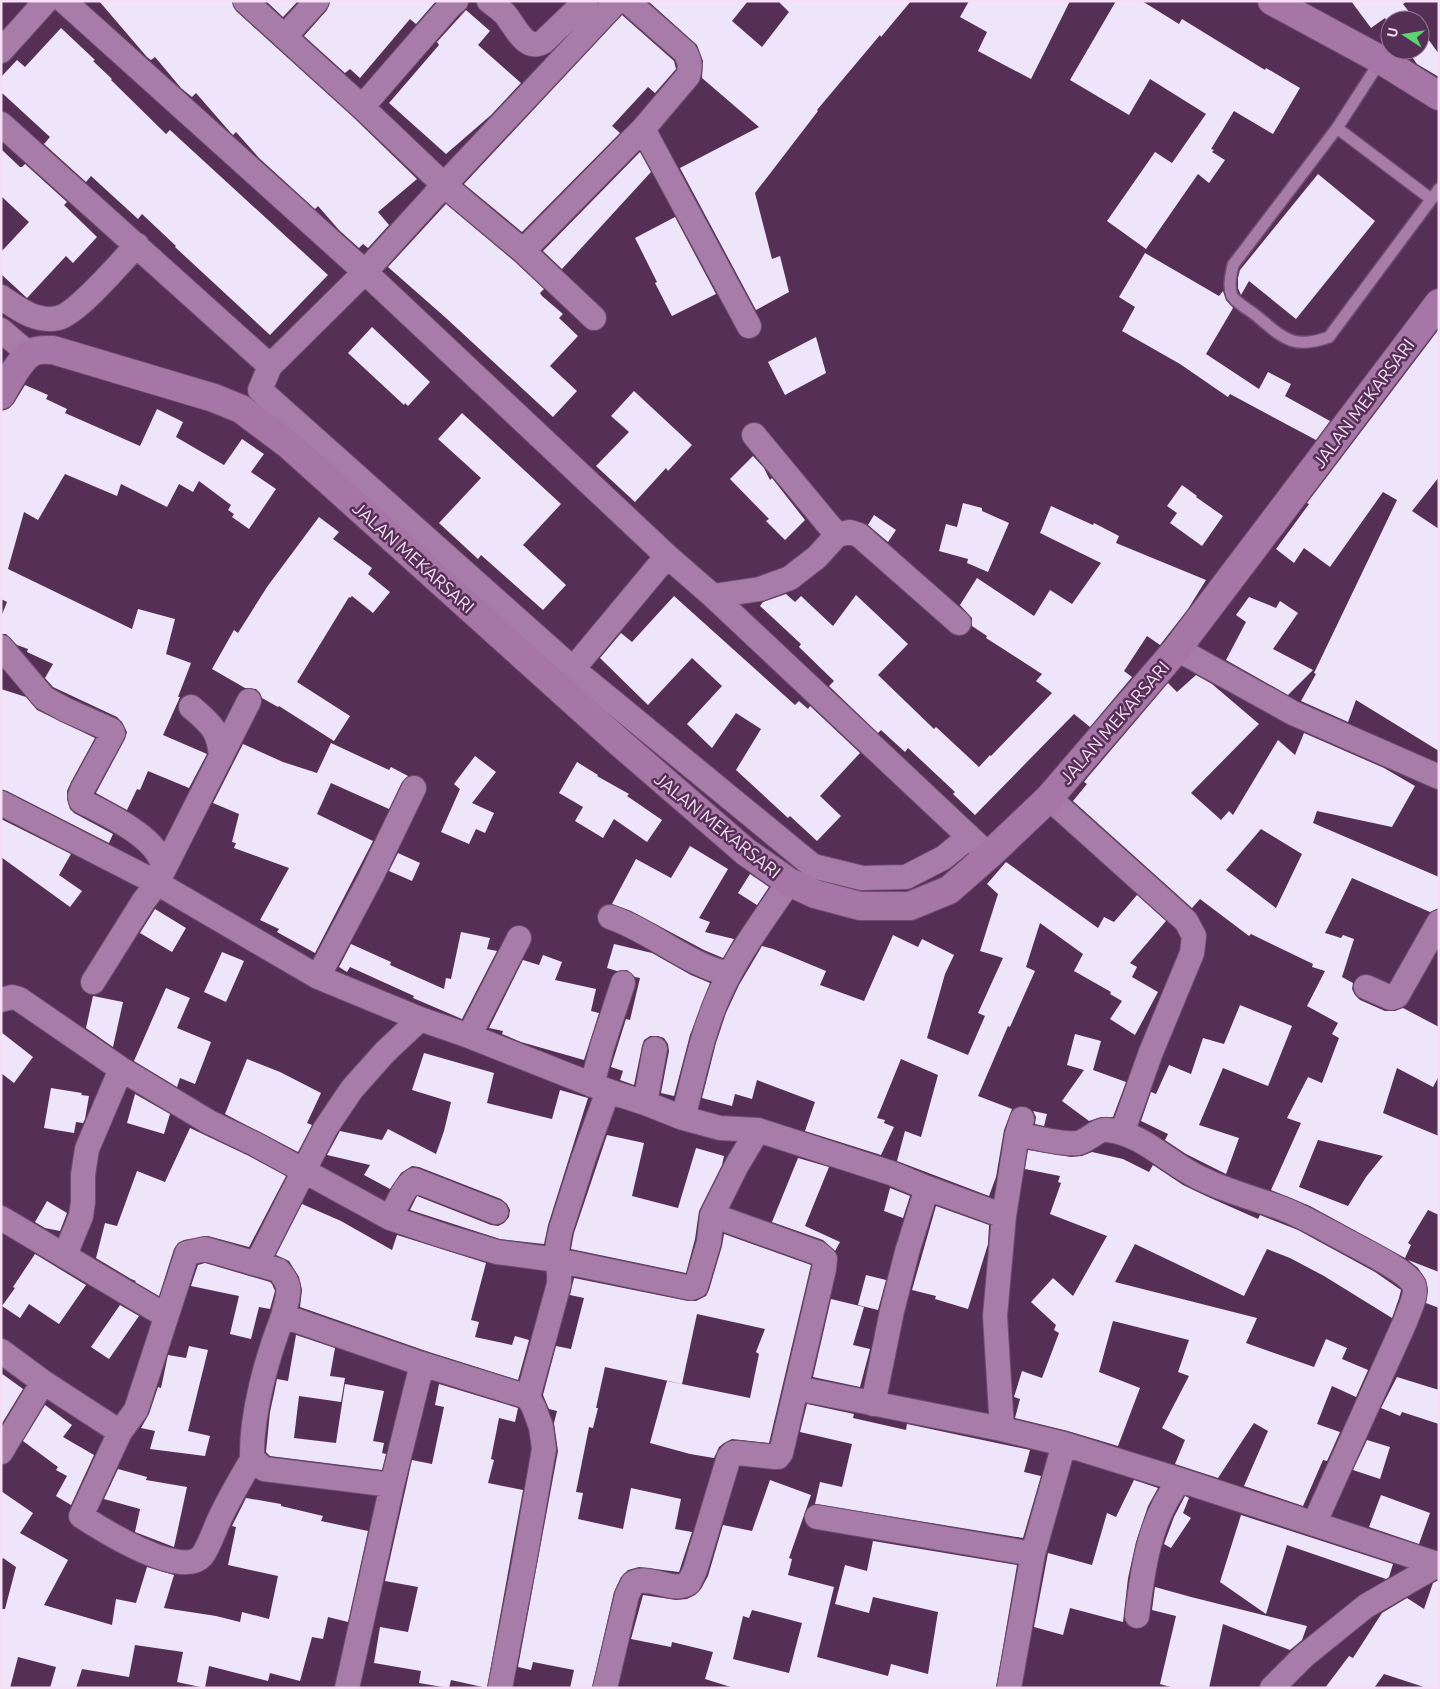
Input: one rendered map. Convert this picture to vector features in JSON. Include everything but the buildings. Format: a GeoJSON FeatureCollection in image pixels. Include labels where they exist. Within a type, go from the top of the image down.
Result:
{"type":"FeatureCollection","features":[{"type":"Feature","properties":{"kind":"street"},"geometry":{"type":"LineString","coordinates":[[1,51],[46,1]]}},
{"type":"Feature","properties":{"kind":"street"},"geometry":{"type":"LineString","coordinates":[[64,1],[365,272],[989,856]]}},
{"type":"Feature","properties":{"kind":"street"},"geometry":{"type":"LineString","coordinates":[[245,1],[362,107],[444,185],[523,251],[594,318]]}},
{"type":"Feature","properties":{"kind":"street"},"geometry":{"type":"LineString","coordinates":[[285,36],[317,1]]}},
{"type":"Feature","properties":{"kind":"street"},"geometry":{"type":"LineString","coordinates":[[489,1],[504,13],[522,38],[537,45],[543,42],[586,1]]}},
{"type":"Feature","properties":{"kind":"street"},"geometry":{"type":"LineString","coordinates":[[617,1],[365,272],[270,366],[260,390],[573,669],[813,866],[862,878],[906,877],[942,858],[969,837]]}},
{"type":"Feature","properties":{"kind":"street"},"geometry":{"type":"LineString","coordinates":[[523,251],[643,129],[688,76],[690,61],[684,52],[627,1]]}},
{"type":"Feature","properties":{"kind":"street"},"geometry":{"type":"LineString","coordinates":[[1272,1],[1380,59]]}},
{"type":"Feature","properties":{"kind":"street"},"geometry":{"type":"LineString","coordinates":[[362,107],[450,3]]}},
{"type":"Feature","properties":{"kind":"street"},"geometry":{"type":"LineString","coordinates":[[1381,60],[1439,96]]}},
{"type":"Feature","properties":{"kind":"street"},"geometry":{"type":"LineString","coordinates":[[1,124],[270,366]]}},
{"type":"Feature","properties":{"kind":"street"},"geometry":{"type":"LineString","coordinates":[[643,129],[749,326]]}},
{"type":"Feature","properties":{"kind":"street"},"geometry":{"type":"LineString","coordinates":[[1,297],[24,313],[42,318],[58,318],[80,304],[137,245]]}},
{"type":"Feature","properties":{"kind":"street","name":"JALAN MEKARSARI"},"geometry":{"type":"LineString","coordinates":[[29,354],[41,350],[53,350],[183,387],[241,409],[289,445],[618,742],[746,852],[788,882],[815,894],[860,906],[910,906],[949,890],[989,856],[1048,798],[1177,649],[1439,303]]}},
{"type":"Feature","properties":{"kind":"street"},"geometry":{"type":"LineString","coordinates":[[1,330],[29,354],[1,395]]}},
{"type":"Feature","properties":{"kind":"street"},"geometry":{"type":"LineString","coordinates":[[754,436],[837,535]]}},
{"type":"Feature","properties":{"kind":"street"},"geometry":{"type":"LineString","coordinates":[[713,596],[760,589],[790,578],[817,557],[837,535],[850,532],[859,535],[959,623]]}},
{"type":"Feature","properties":{"kind":"street"},"geometry":{"type":"LineString","coordinates":[[573,669],[667,556]]}},
{"type":"Feature","properties":{"kind":"street"},"geometry":{"type":"LineString","coordinates":[[1,647],[44,698],[111,730],[111,737],[83,788],[80,801],[128,826],[142,837],[161,860],[160,877]]}},
{"type":"Feature","properties":{"kind":"street"},"geometry":{"type":"LineString","coordinates":[[1177,649],[1293,713],[1439,777]]}},
{"type":"Feature","properties":{"kind":"street"},"geometry":{"type":"LineString","coordinates":[[93,982],[160,877],[250,701]]}},
{"type":"Feature","properties":{"kind":"street"},"geometry":{"type":"LineString","coordinates":[[191,707],[212,726],[218,737],[221,757]]}},
{"type":"Feature","properties":{"kind":"street"},"geometry":{"type":"LineString","coordinates":[[318,977],[371,877],[414,788]]}},
{"type":"Feature","properties":{"kind":"street"},"geometry":{"type":"LineString","coordinates":[[1048,798],[1186,921],[1194,936],[1192,953],[1151,1052],[1122,1133]]}},
{"type":"Feature","properties":{"kind":"street"},"geometry":{"type":"LineString","coordinates":[[1,803],[160,877],[318,977],[420,1019],[600,1088],[646,1102],[683,1118],[720,1128],[758,1130],[891,1173],[1004,1216]]}},
{"type":"Feature","properties":{"kind":"street"},"geometry":{"type":"LineString","coordinates":[[683,1118],[707,1029],[719,994],[746,945],[788,882]]}},
{"type":"Feature","properties":{"kind":"street"},"geometry":{"type":"LineString","coordinates":[[610,917],[632,926],[700,964],[730,974]]}},
{"type":"Feature","properties":{"kind":"street"},"geometry":{"type":"LineString","coordinates":[[1366,988],[1391,998],[1397,996],[1439,922]]}},
{"type":"Feature","properties":{"kind":"street"},"geometry":{"type":"LineString","coordinates":[[468,1036],[519,938]]}},
{"type":"Feature","properties":{"kind":"street"},"geometry":{"type":"LineString","coordinates":[[500,1688],[544,1449],[541,1427],[528,1397],[559,1284],[558,1240],[584,1156],[600,1088],[602,1047],[623,983]]}},
{"type":"Feature","properties":{"kind":"street"},"geometry":{"type":"LineString","coordinates":[[1,1000],[12,997],[19,999],[121,1069],[209,1122],[390,1218],[497,1252],[557,1260],[691,1288],[696,1286],[705,1261],[710,1242],[712,1215],[758,1130]]}},
{"type":"Feature","properties":{"kind":"street"},"geometry":{"type":"LineString","coordinates":[[257,1263],[325,1129],[352,1089],[385,1052],[420,1019]]}},
{"type":"Feature","properties":{"kind":"street"},"geometry":{"type":"LineString","coordinates":[[646,1102],[655,1049]]}},
{"type":"Feature","properties":{"kind":"street"},"geometry":{"type":"LineString","coordinates":[[65,1255],[81,1216],[83,1175],[87,1149],[121,1069]]}},
{"type":"Feature","properties":{"kind":"street"},"geometry":{"type":"LineString","coordinates":[[1002,1429],[995,1316],[1004,1216],[1020,1126],[1077,1143],[1088,1140],[1093,1135],[1104,1130],[1122,1133],[1144,1143],[1201,1179],[1286,1210],[1375,1256],[1409,1278],[1414,1285],[1415,1293],[1405,1322],[1314,1524]]}},
{"type":"Feature","properties":{"kind":"street"},"geometry":{"type":"LineString","coordinates":[[390,1218],[403,1194],[414,1180],[496,1212]]}},
{"type":"Feature","properties":{"kind":"street"},"geometry":{"type":"LineString","coordinates":[[873,1404],[892,1311],[907,1252],[927,1188]]}},
{"type":"Feature","properties":{"kind":"street"},"geometry":{"type":"LineString","coordinates":[[605,1688],[629,1588],[637,1581],[678,1586],[688,1583],[695,1570],[730,1457],[733,1453],[780,1456],[824,1270],[825,1259],[818,1253],[712,1215]]}},
{"type":"Feature","properties":{"kind":"street"},"geometry":{"type":"LineString","coordinates":[[1,1218],[166,1316]]}},
{"type":"Feature","properties":{"kind":"street"},"geometry":{"type":"LineString","coordinates":[[205,1249],[278,1270],[285,1277],[289,1287],[283,1316],[269,1358],[256,1409],[252,1448],[253,1458],[232,1492],[202,1556],[183,1562],[150,1554],[130,1545],[80,1516],[120,1432],[136,1410],[187,1253],[205,1249]]}},
{"type":"Feature","properties":{"kind":"street"},"geometry":{"type":"LineString","coordinates":[[283,1316],[422,1364],[528,1397]]}},
{"type":"Feature","properties":{"kind":"street"},"geometry":{"type":"LineString","coordinates":[[1,1351],[43,1382],[120,1432]]}},
{"type":"Feature","properties":{"kind":"street"},"geometry":{"type":"LineString","coordinates":[[347,1688],[392,1485],[422,1364]]}},
{"type":"Feature","properties":{"kind":"street"},"geometry":{"type":"LineString","coordinates":[[1,1452],[43,1382]]}},
{"type":"Feature","properties":{"kind":"street"},"geometry":{"type":"LineString","coordinates":[[796,1388],[1002,1429],[1064,1444],[1438,1564]]}},
{"type":"Feature","properties":{"kind":"street"},"geometry":{"type":"LineString","coordinates":[[1009,1688],[1033,1554],[1064,1444]]}},
{"type":"Feature","properties":{"kind":"street"},"geometry":{"type":"LineString","coordinates":[[253,1458],[264,1469],[392,1485]]}},
{"type":"Feature","properties":{"kind":"street"},"geometry":{"type":"LineString","coordinates":[[1137,1616],[1143,1569],[1155,1523],[1173,1489],[1180,1480]]}},
{"type":"Feature","properties":{"kind":"street"},"geometry":{"type":"LineString","coordinates":[[817,1517],[1033,1554]]}},
{"type":"Feature","properties":{"kind":"street"},"geometry":{"type":"LineString","coordinates":[[1272,1688],[1304,1656],[1366,1606],[1438,1564]]}},
{"type":"Feature","properties":{"kind":"lane"},"geometry":{"type":"LineString","coordinates":[[1337,128],[1435,194],[1329,337],[1314,343],[1288,341],[1233,297],[1229,283],[1233,265],[1337,128],[1381,60]]}}]}
